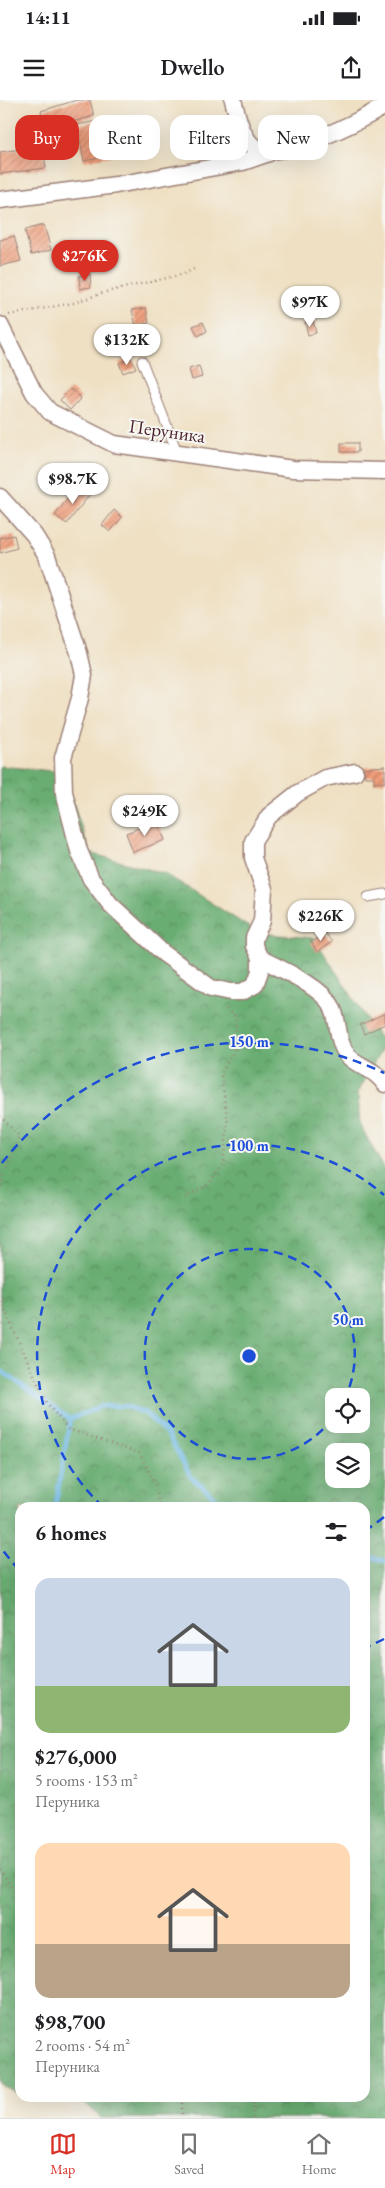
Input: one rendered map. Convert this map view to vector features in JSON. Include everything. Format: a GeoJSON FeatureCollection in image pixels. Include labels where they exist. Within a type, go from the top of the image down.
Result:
{"type":"FeatureCollection","features":[{"type":"Feature","properties":{"kind":"street"},"geometry":{"type":"LineString","coordinates":[[232,100],[246,137],[258,149]]}},
{"type":"Feature","properties":{"kind":"street"},"geometry":{"type":"LineString","coordinates":[[328,134],[350,126],[385,106]]}},
{"type":"Feature","properties":{"kind":"street"},"geometry":{"type":"LineString","coordinates":[[0,200],[116,185],[244,162],[258,157]]}},
{"type":"Feature","properties":{"kind":"street","name":"Перуника"},"geometry":{"type":"LineString","coordinates":[[4,320],[34,393],[50,412],[114,444],[293,469],[385,471]]}},
{"type":"Feature","properties":{"kind":"street"},"geometry":{"type":"LineString","coordinates":[[0,497],[34,535],[47,556],[80,653],[84,675],[80,698],[63,758],[64,792],[79,851],[92,879],[110,904],[163,953],[212,988],[242,992],[255,986],[260,971],[260,958],[254,946],[254,938],[262,922],[264,888],[253,858],[253,841],[269,816],[298,793],[325,778],[356,772]]}},
{"type":"Feature","properties":{"kind":"street"},"geometry":{"type":"LineString","coordinates":[[260,958],[320,992],[330,1004],[339,1026],[340,1041],[348,1056],[378,1074],[385,1084]]}},
{"type":"Feature","properties":{"kind":"lane"},"geometry":{"type":"LineString","coordinates":[[142,360],[177,452]]}},
{"type":"Feature","properties":{"kind":"lane"},"geometry":{"type":"LineString","coordinates":[[368,898],[385,894]]}},
{"type":"Feature","properties":{"kind":"path"},"geometry":{"type":"LineString","coordinates":[[4,320],[73,303],[106,292],[184,274],[196,268]]}},
{"type":"Feature","properties":{"kind":"path"},"geometry":{"type":"LineString","coordinates":[[185,1198],[211,1182],[223,1164],[228,1124],[221,1074],[236,1046],[236,1018],[217,1002]]}},
{"type":"Feature","properties":{"kind":"path"},"geometry":{"type":"LineString","coordinates":[[0,1116],[19,1136],[0,1187]]}},
{"type":"Feature","properties":{"kind":"path"},"geometry":{"type":"LineString","coordinates":[[0,1296],[47,1404],[68,1428],[139,1453],[152,1477],[159,1502]]}},
{"type":"Feature","properties":{"kind":"path"},"geometry":{"type":"LineString","coordinates":[[0,1869],[15,1892]]}},
{"type":"Feature","properties":{"kind":"path"},"geometry":{"type":"LineString","coordinates":[[182,2102],[182,2118]]}},
{"type":"Feature","properties":{"kind":"path"},"geometry":{"type":"LineString","coordinates":[[253,2118],[254,2102]]}},
{"type":"Feature","properties":{"kind":"green space"},"geometry":{"type":"Polygon","coordinates":[[[0,766],[63,772],[90,853],[166,874],[258,933],[314,938],[384,1045],[358,1093],[360,1125],[385,1170],[385,2118],[101,2118],[84,2102],[370,2102],[370,1502],[15,1502],[15,2092],[3,2087],[0,2081],[0,766]]]}},
{"type":"Feature","properties":{"kind":"building"},"geometry":{"type":"Polygon","coordinates":[[[77,100],[90,100],[94,115],[89,115],[89,117],[79,120],[79,115],[42,115],[41,111],[77,100]]]}},
{"type":"Feature","properties":{"kind":"building"},"geometry":{"type":"Polygon","coordinates":[[[89,123],[89,160],[84,161],[79,125],[89,123]]]}},
{"type":"Feature","properties":{"kind":"building"},"geometry":{"type":"Polygon","coordinates":[[[15,150],[15,160],[45,160],[46,168],[0,174],[0,152],[15,150]]]}},
{"type":"Feature","properties":{"kind":"building"},"geometry":{"type":"Polygon","coordinates":[[[44,225],[51,250],[31,255],[25,230],[44,225]]]}},
{"type":"Feature","properties":{"kind":"building"},"geometry":{"type":"Polygon","coordinates":[[[14,236],[21,261],[0,266],[0,240],[14,236]]]}},
{"type":"Feature","properties":{"kind":"building"},"geometry":{"type":"Polygon","coordinates":[[[90,274],[91,287],[80,289],[79,276],[90,274]]]}},
{"type":"Feature","properties":{"kind":"building"},"geometry":{"type":"Polygon","coordinates":[[[146,308],[149,323],[136,326],[132,310],[146,308]]]}},
{"type":"Feature","properties":{"kind":"building"},"geometry":{"type":"Polygon","coordinates":[[[313,320],[316,333],[308,335],[305,322],[313,320]]]}},
{"type":"Feature","properties":{"kind":"building"},"geometry":{"type":"Polygon","coordinates":[[[203,322],[207,331],[198,336],[193,326],[203,322]]]}},
{"type":"Feature","properties":{"kind":"building"},"geometry":{"type":"Polygon","coordinates":[[[131,358],[136,368],[123,373],[119,363],[131,358]]]}},
{"type":"Feature","properties":{"kind":"building"},"geometry":{"type":"Polygon","coordinates":[[[199,366],[202,377],[192,380],[189,369],[199,366]]]}},
{"type":"Feature","properties":{"kind":"building"},"geometry":{"type":"Polygon","coordinates":[[[71,389],[81,398],[70,410],[60,400],[71,389]]]}},
{"type":"Feature","properties":{"kind":"building"},"geometry":{"type":"Polygon","coordinates":[[[341,443],[358,443],[358,452],[341,452],[341,443]]]}},
{"type":"Feature","properties":{"kind":"building"},"geometry":{"type":"Polygon","coordinates":[[[78,485],[90,494],[67,524],[55,515],[78,485]]]}},
{"type":"Feature","properties":{"kind":"building"},"geometry":{"type":"Polygon","coordinates":[[[114,510],[122,517],[110,532],[102,525],[114,510]]]}},
{"type":"Feature","properties":{"kind":"building"},"geometry":{"type":"Polygon","coordinates":[[[14,535],[17,548],[0,553],[0,538],[14,535]]]}},
{"type":"Feature","properties":{"kind":"building"},"geometry":{"type":"Polygon","coordinates":[[[385,766],[385,782],[374,783],[374,777],[365,777],[364,768],[385,766]]]}},
{"type":"Feature","properties":{"kind":"building"},"geometry":{"type":"Polygon","coordinates":[[[157,821],[165,840],[133,852],[126,833],[157,821]]]}},
{"type":"Feature","properties":{"kind":"building"},"geometry":{"type":"Polygon","coordinates":[[[325,933],[332,942],[317,952],[311,942],[325,933]]]}},
{"type":"Feature","properties":{"kind":"building"},"geometry":{"type":"Polygon","coordinates":[[[385,1013],[385,1024],[364,1034],[360,1025],[385,1013]]]}},
{"type":"Feature","properties":{"kind":"waterway"},"geometry":{"type":"LineString","coordinates":[[0,1370],[70,1419],[56,1502]]}},
{"type":"Feature","properties":{"kind":"waterway"},"geometry":{"type":"LineString","coordinates":[[70,1419],[102,1406],[124,1406],[145,1413],[168,1435],[191,1477],[222,1502]]}},
{"type":"Feature","properties":{"kind":"waterway"},"geometry":{"type":"LineString","coordinates":[[370,1556],[385,1561]]}}]}
